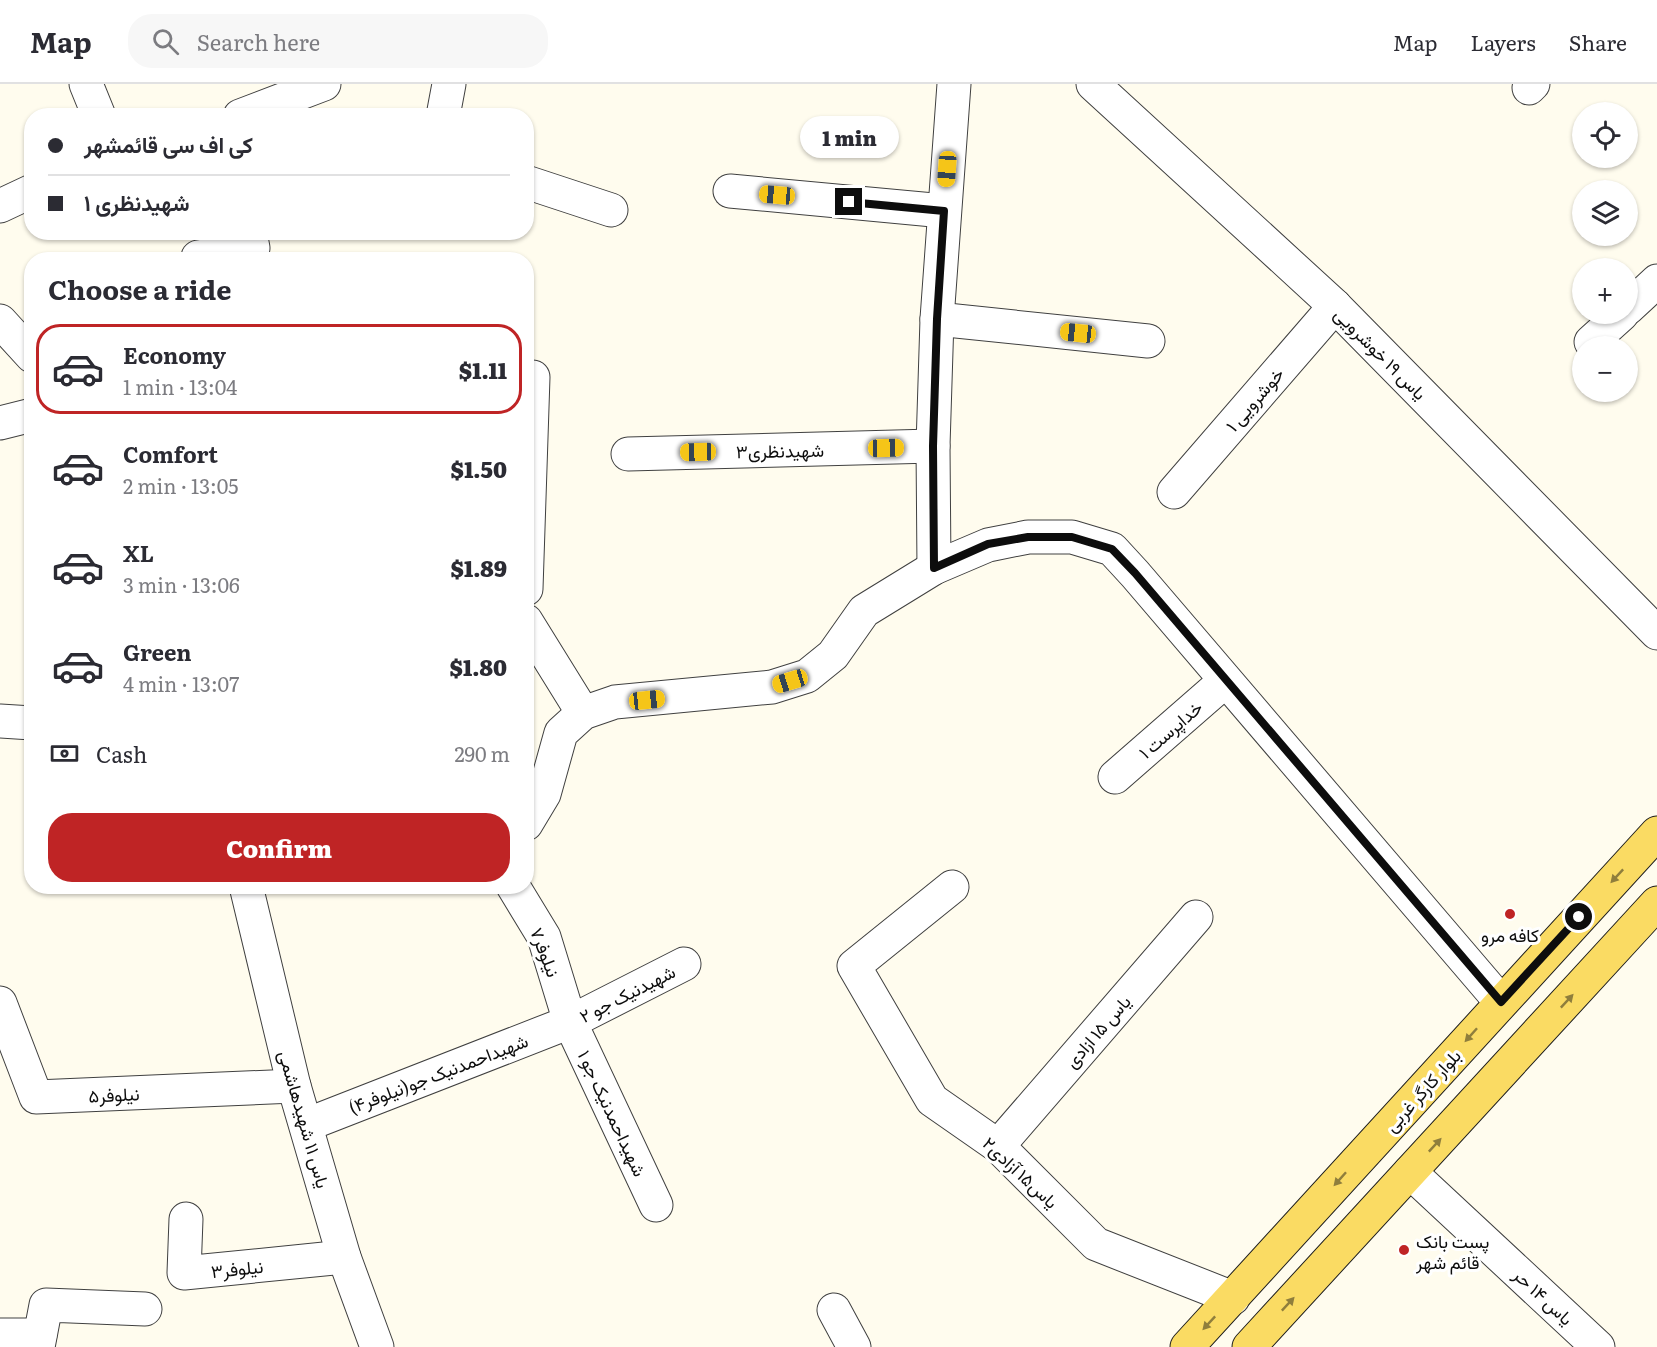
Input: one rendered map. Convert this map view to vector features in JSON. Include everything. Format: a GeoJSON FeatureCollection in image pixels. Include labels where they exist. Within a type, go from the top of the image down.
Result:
{"type":"FeatureCollection","features":[{"type":"Feature","properties":{"kind":"main road","name":"بلوار کارگر غربی"},"geometry":{"type":"LineString","coordinates":[[1187,1347],[1657,832]]}},
{"type":"Feature","properties":{"kind":"main road"},"geometry":{"type":"LineString","coordinates":[[1249,1347],[1657,903]]}},
{"type":"Feature","properties":{"kind":"street"},"geometry":{"type":"LineString","coordinates":[[86,84],[96,108]]}},
{"type":"Feature","properties":{"kind":"street"},"geometry":{"type":"LineString","coordinates":[[243,104],[324,84]]}},
{"type":"Feature","properties":{"kind":"street"},"geometry":{"type":"LineString","coordinates":[[444,108],[449,84]]}},
{"type":"Feature","properties":{"kind":"street"},"geometry":{"type":"LineString","coordinates":[[934,568],[933,446],[937,319],[954,84]]}},
{"type":"Feature","properties":{"kind":"street","name":"یاس ۱۹ خوشرویی"},"geometry":{"type":"LineString","coordinates":[[1093,84],[1335,306],[1657,633]]}},
{"type":"Feature","properties":{"kind":"street"},"geometry":{"type":"LineString","coordinates":[[534,185],[611,210]]}},
{"type":"Feature","properties":{"kind":"street"},"geometry":{"type":"LineString","coordinates":[[730,191],[944,211]]}},
{"type":"Feature","properties":{"kind":"street"},"geometry":{"type":"LineString","coordinates":[[0,206],[24,195]]}},
{"type":"Feature","properties":{"kind":"street"},"geometry":{"type":"LineString","coordinates":[[229,252],[253,248],[252,240]]}},
{"type":"Feature","properties":{"kind":"street"},"geometry":{"type":"LineString","coordinates":[[1638,299],[1657,281]]}},
{"type":"Feature","properties":{"kind":"street","name":"خوشرویی ۱"},"geometry":{"type":"LineString","coordinates":[[1174,492],[1335,306]]}},
{"type":"Feature","properties":{"kind":"street"},"geometry":{"type":"LineString","coordinates":[[937,319],[1148,340]]}},
{"type":"Feature","properties":{"kind":"street"},"geometry":{"type":"LineString","coordinates":[[0,321],[24,347]]}},
{"type":"Feature","properties":{"kind":"street"},"geometry":{"type":"LineString","coordinates":[[1598,336],[1611,324]]}},
{"type":"Feature","properties":{"kind":"street"},"geometry":{"type":"LineString","coordinates":[[0,423],[24,417]]}},
{"type":"Feature","properties":{"kind":"street","name":"شهیدنظری۳"},"geometry":{"type":"LineString","coordinates":[[628,454],[933,446]]}},
{"type":"Feature","properties":{"kind":"street"},"geometry":{"type":"LineString","coordinates":[[534,811],[544,794],[561,733],[583,713],[615,702],[772,687],[807,676],[833,655],[864,611],[934,568],[988,544],[1028,537],[1072,537],[1112,549],[1135,573],[1501,1002]]}},
{"type":"Feature","properties":{"kind":"street"},"geometry":{"type":"LineString","coordinates":[[534,634],[583,713]]}},
{"type":"Feature","properties":{"kind":"street","name":"خداپرست ۱"},"geometry":{"type":"LineString","coordinates":[[1115,777],[1225,681]]}},
{"type":"Feature","properties":{"kind":"street"},"geometry":{"type":"LineString","coordinates":[[0,721],[24,722]]}},
{"type":"Feature","properties":{"kind":"street","name":"یاس۱۵ آزادی۲"},"geometry":{"type":"LineString","coordinates":[[952,887],[854,966],[932,1100],[998,1146],[1096,1244],[1233,1298]]}},
{"type":"Feature","properties":{"kind":"street","name":"یاس ۱۱ شهیدهاشمی"},"geometry":{"type":"LineString","coordinates":[[248,894],[294,1086],[344,1257],[377,1347]]}},
{"type":"Feature","properties":{"kind":"street","name":"نیلوفر۷"},"geometry":{"type":"LineString","coordinates":[[518,894],[544,937],[570,1022]]}},
{"type":"Feature","properties":{"kind":"street","name":"یاس ۱۵ ازادی"},"geometry":{"type":"LineString","coordinates":[[998,1146],[1196,916]]}},
{"type":"Feature","properties":{"kind":"street","name":"شهیدنیک جو ۲"},"geometry":{"type":"LineString","coordinates":[[570,1022],[684,964]]}},
{"type":"Feature","properties":{"kind":"street","name":"نیلوفر۵"},"geometry":{"type":"LineString","coordinates":[[0,1003],[36,1097],[294,1086]]}},
{"type":"Feature","properties":{"kind":"street","name":"شهیداحمدنیک جو(نیلوفر۴)"},"geometry":{"type":"LineString","coordinates":[[306,1125],[570,1022]]}},
{"type":"Feature","properties":{"kind":"street","name":"شهیداحمدنیک جو ۱"},"geometry":{"type":"LineString","coordinates":[[570,1022],[656,1205]]}},
{"type":"Feature","properties":{"kind":"street","name":"یاس ۱۴ حر"},"geometry":{"type":"LineString","coordinates":[[1410,1172],[1598,1347]]}},
{"type":"Feature","properties":{"kind":"street","name":"نیلوفر۳"},"geometry":{"type":"LineString","coordinates":[[186,1219],[184,1273],[344,1257]]}},
{"type":"Feature","properties":{"kind":"street"},"geometry":{"type":"LineString","coordinates":[[0,1335],[39,1341],[46,1305],[145,1310]]}},
{"type":"Feature","properties":{"kind":"street"},"geometry":{"type":"LineString","coordinates":[[834,1310],[854,1347]]}},
{"type":"Feature","properties":{"kind":"place","name":"کافه مرو"},"geometry":{"type":"Point","coordinates":[1510,914]}},
{"type":"Feature","properties":{"kind":"place","name":"پست بانک قائم شهر"},"geometry":{"type":"Point","coordinates":[1404,1250]}},
{"type":"Feature","properties":{"kind":"route"},"geometry":{"type":"LineString","coordinates":[[849,202],[944,211],[937,319],[933,446],[934,568],[988,544],[1028,537],[1072,537],[1112,549],[1135,573],[1501,1002],[1579,917]]}}]}
